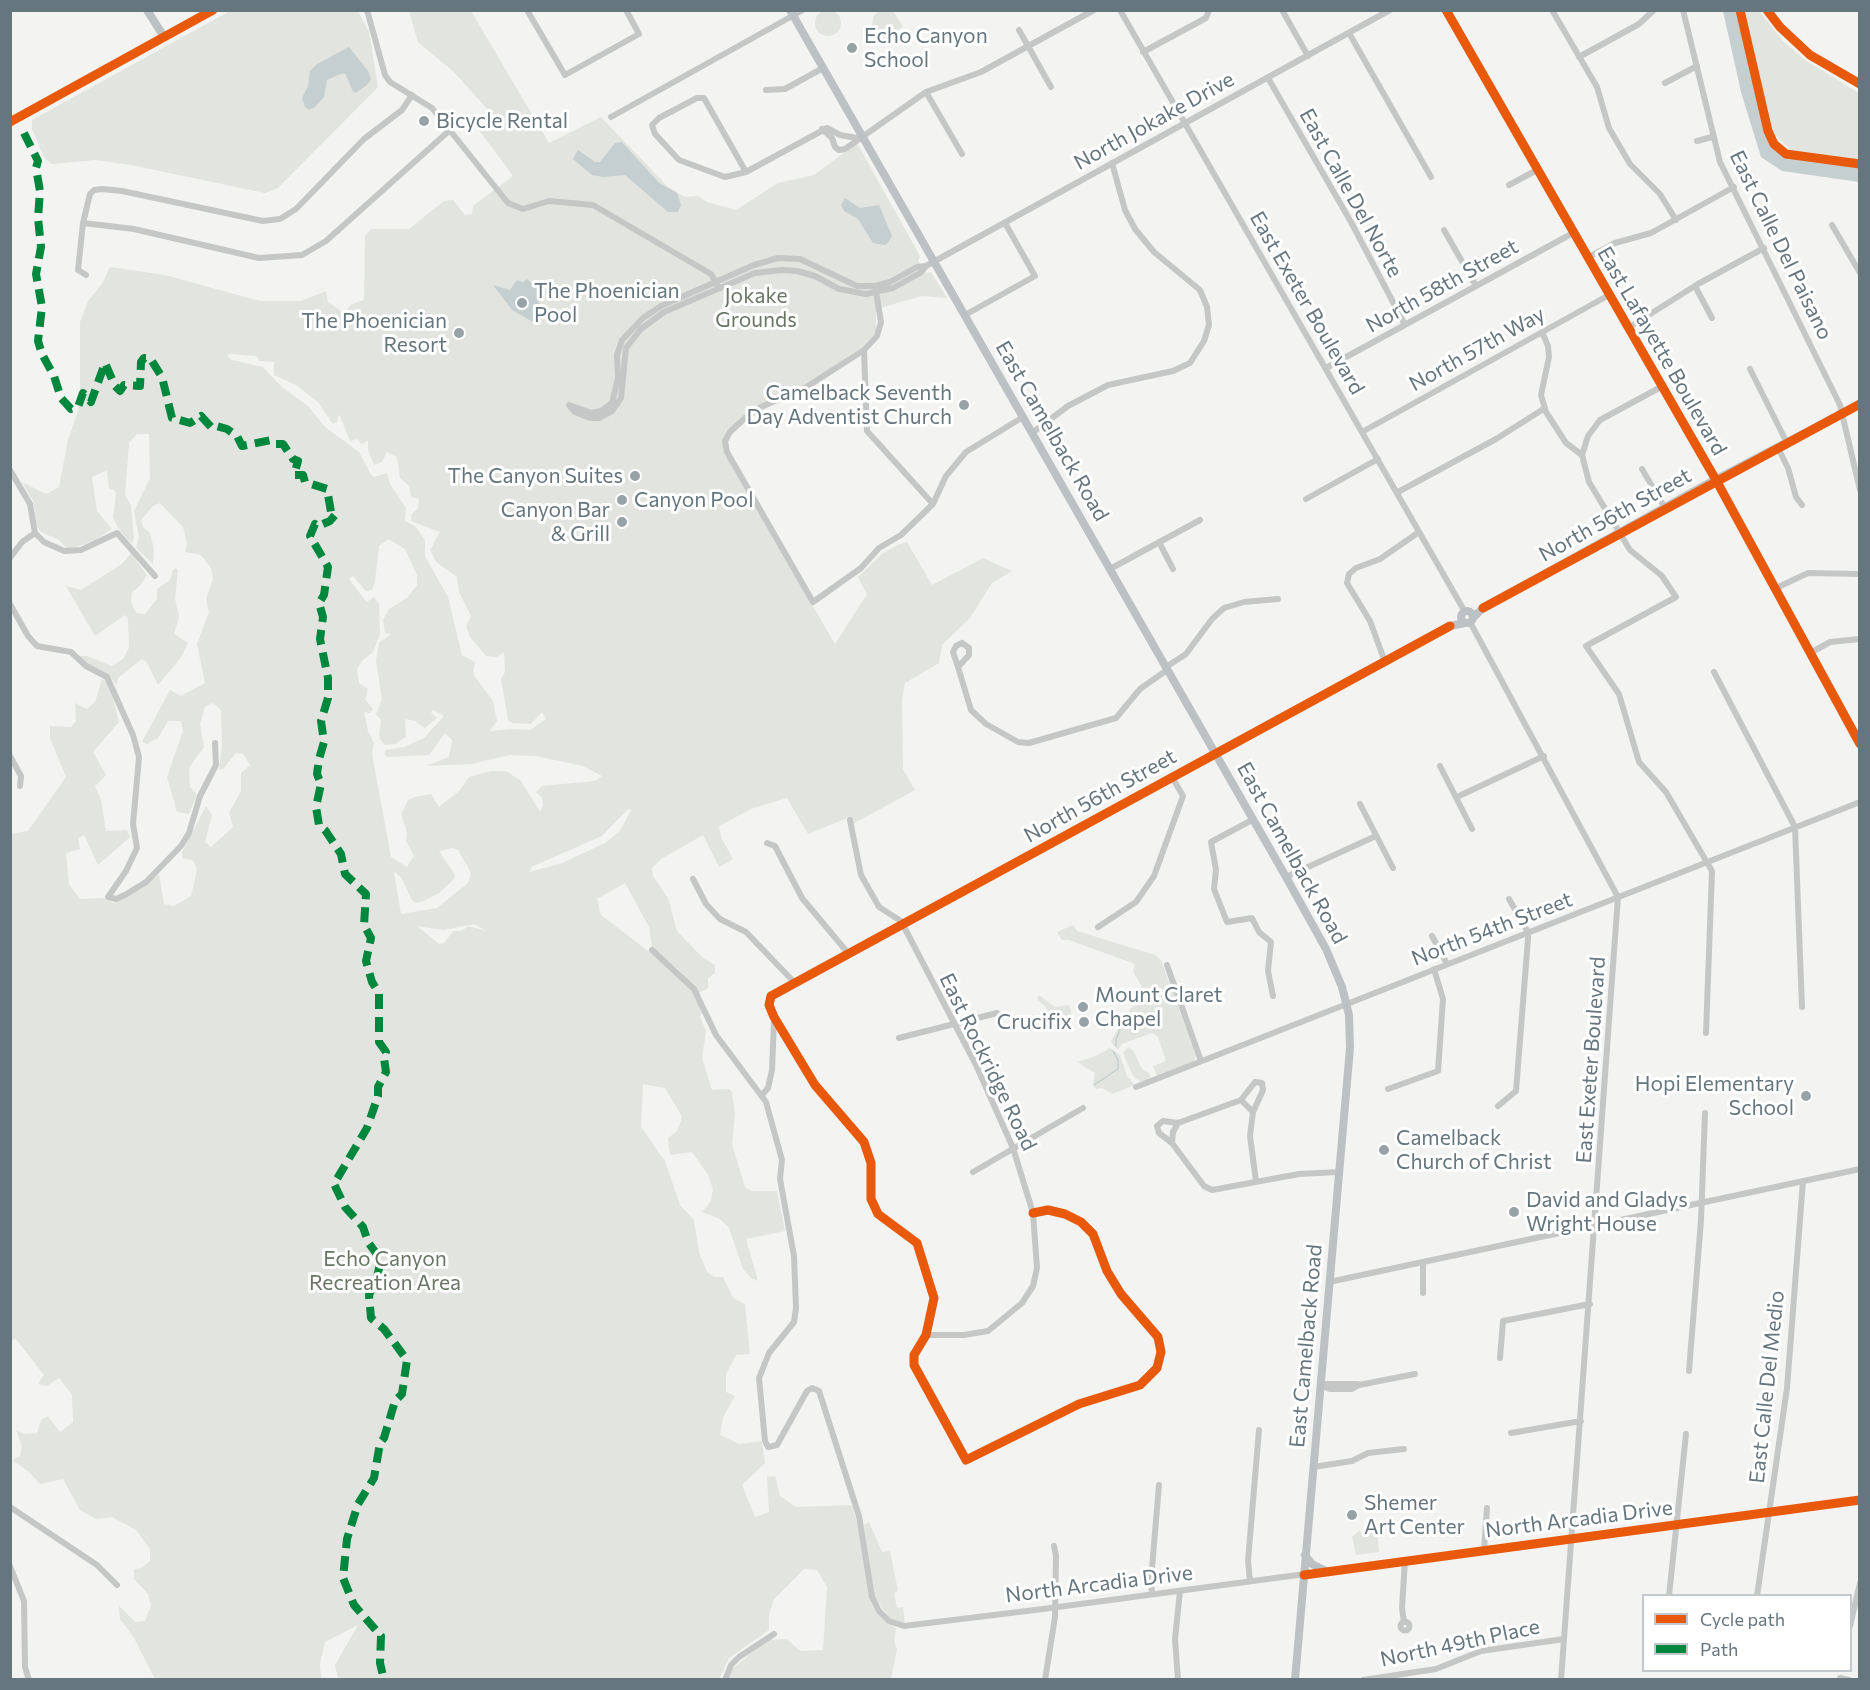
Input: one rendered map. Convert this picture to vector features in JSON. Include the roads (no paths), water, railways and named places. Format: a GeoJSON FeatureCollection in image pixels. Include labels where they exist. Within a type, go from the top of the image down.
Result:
{"type":"FeatureCollection","features":[{"type":"Feature","properties":{"kind":"main road"},"geometry":{"type":"LineString","coordinates":[[147,10],[164,38]]}},
{"type":"Feature","properties":{"kind":"main road"},"geometry":{"type":"LineString","coordinates":[[1767,10],[1780,27],[1810,55],[1860,84]]}},
{"type":"Feature","properties":{"kind":"main road","name":"East Camelback Road"},"geometry":{"type":"LineString","coordinates":[[791,13],[859,137],[934,261],[1286,877],[1326,949],[1347,1004],[1350,1048],[1295,1680]]}},
{"type":"Feature","properties":{"kind":"main road","name":"North 56th Street"},"geometry":{"type":"LineString","coordinates":[[1215,754],[1716,480],[1860,404]]}},
{"type":"Feature","properties":{"kind":"main road"},"geometry":{"type":"LineString","coordinates":[[1305,1555],[1312,1564],[1328,1572]]}},
{"type":"Feature","properties":{"kind":"street"},"geometry":{"type":"LineString","coordinates":[[10,122],[213,10]]}},
{"type":"Feature","properties":{"kind":"street"},"geometry":{"type":"LineString","coordinates":[[367,10],[385,75],[390,82],[432,108],[513,207],[523,209],[549,201],[593,205],[711,274],[718,285]]}},
{"type":"Feature","properties":{"kind":"street"},"geometry":{"type":"LineString","coordinates":[[527,10],[565,75],[639,34],[626,10]]}},
{"type":"Feature","properties":{"kind":"street"},"geometry":{"type":"LineString","coordinates":[[611,117],[791,13],[802,10]]}},
{"type":"Feature","properties":{"kind":"street"},"geometry":{"type":"LineString","coordinates":[[822,129],[839,150],[926,92],[977,74],[1094,10]]}},
{"type":"Feature","properties":{"kind":"street","name":"East Exeter Boulevard"},"geometry":{"type":"LineString","coordinates":[[1120,10],[1398,492],[1544,756],[1618,897],[1596,1225],[1561,1680]]}},
{"type":"Feature","properties":{"kind":"street"},"geometry":{"type":"LineString","coordinates":[[1282,10],[1308,56]]}},
{"type":"Feature","properties":{"kind":"street","name":"North Jokake Drive"},"geometry":{"type":"LineString","coordinates":[[875,290],[917,267],[926,266],[1390,10]]}},
{"type":"Feature","properties":{"kind":"street","name":"East Lafayette Boulevard"},"geometry":{"type":"LineString","coordinates":[[1446,10],[1716,480],[1860,744]]}},
{"type":"Feature","properties":{"kind":"street"},"geometry":{"type":"LineString","coordinates":[[1552,10],[1597,87],[1610,128],[1630,164],[1660,194],[1676,220]]}},
{"type":"Feature","properties":{"kind":"street"},"geometry":{"type":"LineString","coordinates":[[1579,57],[1639,24],[1654,10]]}},
{"type":"Feature","properties":{"kind":"street","name":"East Calle Del Paisano"},"geometry":{"type":"LineString","coordinates":[[1683,10],[1720,162],[1843,413],[1860,490]]}},
{"type":"Feature","properties":{"kind":"street"},"geometry":{"type":"LineString","coordinates":[[1143,52],[1206,18],[1209,12]]}},
{"type":"Feature","properties":{"kind":"street"},"geometry":{"type":"LineString","coordinates":[[1019,30],[1051,87]]}},
{"type":"Feature","properties":{"kind":"street"},"geometry":{"type":"LineString","coordinates":[[1349,33],[1431,177]]}},
{"type":"Feature","properties":{"kind":"street"},"geometry":{"type":"LineString","coordinates":[[1665,83],[1697,66]]}},
{"type":"Feature","properties":{"kind":"street"},"geometry":{"type":"LineString","coordinates":[[765,90],[785,89],[823,68]]}},
{"type":"Feature","properties":{"kind":"street","name":"East Calle Del Norte"},"geometry":{"type":"LineString","coordinates":[[1268,78],[1351,222],[1405,325]]}},
{"type":"Feature","properties":{"kind":"street"},"geometry":{"type":"LineString","coordinates":[[926,92],[962,154]]}},
{"type":"Feature","properties":{"kind":"street"},"geometry":{"type":"LineString","coordinates":[[86,275],[78,270],[83,223],[90,194],[102,189],[262,221],[280,219],[296,209],[364,139],[402,110],[412,95]]}},
{"type":"Feature","properties":{"kind":"street"},"geometry":{"type":"LineString","coordinates":[[746,172],[704,98],[697,98],[658,118],[652,125],[655,134],[679,160],[725,177],[746,172],[822,129],[830,128],[840,135],[859,137]]}},
{"type":"Feature","properties":{"kind":"street"},"geometry":{"type":"LineString","coordinates":[[83,223],[134,229],[259,258],[302,255],[326,241],[450,130]]}},
{"type":"Feature","properties":{"kind":"street"},"geometry":{"type":"LineString","coordinates":[[833,142],[840,135]]}},
{"type":"Feature","properties":{"kind":"street"},"geometry":{"type":"LineString","coordinates":[[1697,141],[1712,136]]}},
{"type":"Feature","properties":{"kind":"street"},"geometry":{"type":"LineString","coordinates":[[1032,433],[1068,406],[1098,389],[1138,376],[1173,371],[1190,363],[1200,350],[1209,325],[1207,307],[1200,290],[1154,252],[1135,229],[1125,210],[1112,164]]}},
{"type":"Feature","properties":{"kind":"street"},"geometry":{"type":"LineString","coordinates":[[1509,185],[1537,170]]}},
{"type":"Feature","properties":{"kind":"street"},"geometry":{"type":"LineString","coordinates":[[1587,258],[1615,243],[1644,236],[1734,187]]}},
{"type":"Feature","properties":{"kind":"street"},"geometry":{"type":"LineString","coordinates":[[965,315],[1035,276],[1005,223]]}},
{"type":"Feature","properties":{"kind":"street"},"geometry":{"type":"LineString","coordinates":[[1832,225],[1860,273]]}},
{"type":"Feature","properties":{"kind":"street"},"geometry":{"type":"LineString","coordinates":[[1444,230],[1476,286]]}},
{"type":"Feature","properties":{"kind":"street","name":"North 58th Street"},"geometry":{"type":"LineString","coordinates":[[1326,368],[1573,233]]}},
{"type":"Feature","properties":{"kind":"street"},"geometry":{"type":"LineString","coordinates":[[1628,328],[1695,286],[1764,248]]}},
{"type":"Feature","properties":{"kind":"street"},"geometry":{"type":"LineString","coordinates":[[778,258],[800,260],[857,286],[875,290],[855,294],[839,290],[810,274],[782,270],[755,273],[718,285],[664,312],[632,338],[623,357],[621,398],[612,411],[590,418],[574,412],[569,405],[592,413],[601,411],[612,403],[618,378],[617,355],[622,340],[643,318],[778,258]]}},
{"type":"Feature","properties":{"kind":"street"},"geometry":{"type":"LineString","coordinates":[[1695,286],[1712,318]]}},
{"type":"Feature","properties":{"kind":"street"},"geometry":{"type":"LineString","coordinates":[[875,290],[881,322],[877,336],[864,350],[805,388],[761,407],[730,432],[725,441],[733,462],[813,602],[861,568],[879,548],[900,535],[933,504],[946,477],[966,452],[1023,417]]}},
{"type":"Feature","properties":{"kind":"street","name":"North 57th Way"},"geometry":{"type":"LineString","coordinates":[[1362,432],[1609,296]]}},
{"type":"Feature","properties":{"kind":"street"},"geometry":{"type":"LineString","coordinates":[[1542,332],[1548,346],[1549,357],[1541,395],[1545,408],[1566,443],[1582,455]]}},
{"type":"Feature","properties":{"kind":"street"},"geometry":{"type":"LineString","coordinates":[[864,350],[867,431],[933,504]]}},
{"type":"Feature","properties":{"kind":"street"},"geometry":{"type":"LineString","coordinates":[[1750,369],[1786,443]]}},
{"type":"Feature","properties":{"kind":"street"},"geometry":{"type":"LineString","coordinates":[[1661,387],[1606,415],[1591,430],[1582,455],[1589,482],[1635,556],[1662,576],[1676,597],[1586,646],[1619,694],[1639,762],[1666,792],[1712,871],[1706,1033]]}},
{"type":"Feature","properties":{"kind":"street"},"geometry":{"type":"LineString","coordinates":[[1398,492],[1496,439],[1545,408]]}},
{"type":"Feature","properties":{"kind":"street"},"geometry":{"type":"LineString","coordinates":[[1778,448],[1788,468],[1796,496],[1802,505]]}},
{"type":"Feature","properties":{"kind":"street"},"geometry":{"type":"LineString","coordinates":[[1306,499],[1378,459]]}},
{"type":"Feature","properties":{"kind":"street"},"geometry":{"type":"LineString","coordinates":[[1642,469],[1665,508]]}},
{"type":"Feature","properties":{"kind":"street"},"geometry":{"type":"LineString","coordinates":[[10,470],[30,504],[35,533],[44,542],[64,551],[81,550],[117,533],[155,576]]}},
{"type":"Feature","properties":{"kind":"street"},"geometry":{"type":"LineString","coordinates":[[1110,569],[1200,520]]}},
{"type":"Feature","properties":{"kind":"street"},"geometry":{"type":"LineString","coordinates":[[1384,662],[1370,621],[1347,583],[1349,574],[1356,568],[1380,559],[1419,532]]}},
{"type":"Feature","properties":{"kind":"street"},"geometry":{"type":"LineString","coordinates":[[10,558],[22,542],[35,533]]}},
{"type":"Feature","properties":{"kind":"street"},"geometry":{"type":"LineString","coordinates":[[1159,542],[1173,569]]}},
{"type":"Feature","properties":{"kind":"street"},"geometry":{"type":"LineString","coordinates":[[1774,588],[1808,573],[1860,574]]}},
{"type":"Feature","properties":{"kind":"street"},"geometry":{"type":"LineString","coordinates":[[958,667],[970,710],[986,724],[1018,742],[1029,744],[1116,718],[1140,689],[1186,654],[1212,619],[1224,608],[1244,602],[1278,599]]}},
{"type":"Feature","properties":{"kind":"street"},"geometry":{"type":"LineString","coordinates":[[10,604],[28,636],[37,646],[71,652],[86,666],[107,677],[133,735],[139,757],[133,824],[137,848],[126,871],[108,897],[116,899],[146,882],[181,846],[189,833],[200,796],[216,765],[215,743]]}},
{"type":"Feature","properties":{"kind":"street"},"geometry":{"type":"LineString","coordinates":[[1810,653],[1830,642],[1860,639]]}},
{"type":"Feature","properties":{"kind":"street"},"geometry":{"type":"LineString","coordinates":[[1714,672],[1795,827],[1802,1007]]}},
{"type":"Feature","properties":{"kind":"street","name":"North 56th Street"},"geometry":{"type":"LineString","coordinates":[[774,1017],[769,999],[795,982],[1215,754]]}},
{"type":"Feature","properties":{"kind":"street"},"geometry":{"type":"LineString","coordinates":[[10,756],[21,776],[20,786]]}},
{"type":"Feature","properties":{"kind":"street"},"geometry":{"type":"LineString","coordinates":[[1457,797],[1544,756]]}},
{"type":"Feature","properties":{"kind":"street"},"geometry":{"type":"LineString","coordinates":[[1440,766],[1472,829]]}},
{"type":"Feature","properties":{"kind":"street"},"geometry":{"type":"LineString","coordinates":[[1098,927],[1136,902],[1154,876],[1183,796],[1172,777]]}},
{"type":"Feature","properties":{"kind":"street","name":"North 54th Street"},"geometry":{"type":"LineString","coordinates":[[1136,1087],[1860,802]]}},
{"type":"Feature","properties":{"kind":"street"},"geometry":{"type":"LineString","coordinates":[[1360,804],[1393,868]]}},
{"type":"Feature","properties":{"kind":"street","name":"East Rockridge Road"},"geometry":{"type":"LineString","coordinates":[[850,820],[865,883],[879,907],[897,918],[902,925],[985,1083],[1013,1148],[1033,1213],[1037,1268],[1033,1286],[1022,1303],[988,1331],[926,1335]]}},
{"type":"Feature","properties":{"kind":"street"},"geometry":{"type":"LineString","coordinates":[[1252,820],[1211,842],[1216,870],[1214,889],[1227,922],[1252,918],[1259,932],[1271,942],[1268,971],[1273,996]]}},
{"type":"Feature","properties":{"kind":"street"},"geometry":{"type":"LineString","coordinates":[[1286,877],[1376,836]]}},
{"type":"Feature","properties":{"kind":"street"},"geometry":{"type":"LineString","coordinates":[[767,843],[775,846],[802,898],[848,953]]}},
{"type":"Feature","properties":{"kind":"street"},"geometry":{"type":"LineString","coordinates":[[693,879],[706,904],[720,919],[746,932],[795,982]]}},
{"type":"Feature","properties":{"kind":"street"},"geometry":{"type":"LineString","coordinates":[[1498,1106],[1516,1091],[1528,932],[1509,899]]}},
{"type":"Feature","properties":{"kind":"street"},"geometry":{"type":"LineString","coordinates":[[1432,936],[1447,964]]}},
{"type":"Feature","properties":{"kind":"street"},"geometry":{"type":"LineString","coordinates":[[652,950],[694,988],[716,1035],[762,1095],[768,1088],[772,1070],[774,1017]]}},
{"type":"Feature","properties":{"kind":"street"},"geometry":{"type":"LineString","coordinates":[[1167,965],[1201,1061]]}},
{"type":"Feature","properties":{"kind":"street"},"geometry":{"type":"LineString","coordinates":[[1388,1089],[1437,1073],[1443,999],[1434,969]]}},
{"type":"Feature","properties":{"kind":"street"},"geometry":{"type":"LineString","coordinates":[[899,1038],[996,1013]]}},
{"type":"Feature","properties":{"kind":"street"},"geometry":{"type":"LineString","coordinates":[[774,1017],[815,1085],[864,1142],[871,1163],[871,1199],[878,1214],[917,1244],[934,1298],[926,1335],[917,1347],[914,1365],[966,1460],[1012,1440],[1079,1404],[1140,1385],[1157,1368],[1161,1352],[1158,1337],[1121,1294],[1107,1271],[1092,1234],[1081,1222],[1065,1214],[1048,1210],[1033,1213]]}},
{"type":"Feature","properties":{"kind":"street"},"geometry":{"type":"LineString","coordinates":[[1256,1180],[1250,1136],[1253,1112],[1264,1086],[1259,1081],[1255,1082],[1241,1100],[1178,1123],[1163,1121],[1157,1126],[1159,1133],[1172,1143],[1204,1186],[1212,1190],[1256,1180],[1299,1174],[1339,1172]]}},
{"type":"Feature","properties":{"kind":"street","name":"North Arcadia Drive"},"geometry":{"type":"LineString","coordinates":[[762,1095],[782,1160],[780,1179],[794,1256],[796,1299],[794,1322],[769,1353],[759,1378],[765,1441],[768,1447],[777,1444],[807,1391],[812,1388],[819,1390],[859,1516],[872,1597],[885,1618],[904,1626],[1328,1572],[1860,1500]]}},
{"type":"Feature","properties":{"kind":"street"},"geometry":{"type":"LineString","coordinates":[[1241,1100],[1253,1112]]}},
{"type":"Feature","properties":{"kind":"street"},"geometry":{"type":"LineString","coordinates":[[973,1172],[1083,1108]]}},
{"type":"Feature","properties":{"kind":"street"},"geometry":{"type":"LineString","coordinates":[[1689,1371],[1702,1203],[1705,1113]]}},
{"type":"Feature","properties":{"kind":"street"},"geometry":{"type":"LineString","coordinates":[[1172,1143],[1173,1132],[1178,1123]]}},
{"type":"Feature","properties":{"kind":"street"},"geometry":{"type":"LineString","coordinates":[[1329,1282],[1423,1264],[1860,1169]]}},
{"type":"Feature","properties":{"kind":"street","name":"East Calle Del Medio"},"geometry":{"type":"LineString","coordinates":[[1757,1594],[1786,1389],[1803,1181]]}},
{"type":"Feature","properties":{"kind":"street"},"geometry":{"type":"LineString","coordinates":[[1423,1264],[1423,1293]]}},
{"type":"Feature","properties":{"kind":"street"},"geometry":{"type":"LineString","coordinates":[[1500,1358],[1503,1321],[1590,1304]]}},
{"type":"Feature","properties":{"kind":"street"},"geometry":{"type":"LineString","coordinates":[[1320,1385],[1343,1386],[1415,1374]]}},
{"type":"Feature","properties":{"kind":"street"},"geometry":{"type":"LineString","coordinates":[[1511,1433],[1581,1421]]}},
{"type":"Feature","properties":{"kind":"street"},"geometry":{"type":"LineString","coordinates":[[1250,1581],[1248,1561],[1259,1430]]}},
{"type":"Feature","properties":{"kind":"street"},"geometry":{"type":"LineString","coordinates":[[1669,1594],[1686,1434]]}},
{"type":"Feature","properties":{"kind":"street"},"geometry":{"type":"LineString","coordinates":[[1313,1467],[1352,1461],[1368,1453],[1404,1449]]}},
{"type":"Feature","properties":{"kind":"street"},"geometry":{"type":"LineString","coordinates":[[1152,1594],[1151,1580],[1159,1485]]}},
{"type":"Feature","properties":{"kind":"street"},"geometry":{"type":"LineString","coordinates":[[10,1507],[97,1565],[117,1585]]}},
{"type":"Feature","properties":{"kind":"street"},"geometry":{"type":"LineString","coordinates":[[1484,1550],[1487,1508]]}},
{"type":"Feature","properties":{"kind":"street"},"geometry":{"type":"LineString","coordinates":[[1045,1680],[1055,1607],[1056,1556],[1054,1546]]}},
{"type":"Feature","properties":{"kind":"street"},"geometry":{"type":"LineString","coordinates":[[1404,1622],[1402,1608],[1405,1560]]}},
{"type":"Feature","properties":{"kind":"street"},"geometry":{"type":"LineString","coordinates":[[10,1566],[24,1601],[25,1667],[28,1680]]}},
{"type":"Feature","properties":{"kind":"street"},"geometry":{"type":"LineString","coordinates":[[1852,1621],[1860,1583]]}},
{"type":"Feature","properties":{"kind":"street"},"geometry":{"type":"LineString","coordinates":[[1178,1680],[1174,1639],[1180,1591]]}},
{"type":"Feature","properties":{"kind":"street"},"geometry":{"type":"LineString","coordinates":[[725,1680],[731,1665],[739,1657],[774,1634]]}},
{"type":"Feature","properties":{"kind":"street","name":"North 49th Place"},"geometry":{"type":"LineString","coordinates":[[1363,1680],[1436,1669],[1481,1651],[1564,1639]]}},
{"type":"Feature","properties":{"kind":"street"},"geometry":{"type":"LineString","coordinates":[[1840,1676],[1849,1680]]}},
{"type":"Feature","properties":{"kind":"waterway"},"geometry":{"type":"LineString","coordinates":[[1116,1046],[1116,1039],[1127,1013]]}},
{"type":"Feature","properties":{"kind":"waterway"},"geometry":{"type":"LineString","coordinates":[[1094,1085],[1118,1069],[1118,1060],[1113,1051]]}},
{"type":"Feature","properties":{"kind":"place","name":"Echo Canyon School"},"geometry":{"type":"Point","coordinates":[852,48]}},
{"type":"Feature","properties":{"kind":"place","name":"Bicycle Rental"},"geometry":{"type":"Point","coordinates":[424,121]}},
{"type":"Feature","properties":{"kind":"place","name":"The Phoenician Pool"},"geometry":{"type":"Point","coordinates":[522,303]}},
{"type":"Feature","properties":{"kind":"place","name":"The Phoenician Resort"},"geometry":{"type":"Point","coordinates":[459,333]}},
{"type":"Feature","properties":{"kind":"place","name":"Camelback Seventh Day Adventist Church"},"geometry":{"type":"Point","coordinates":[964,405]}},
{"type":"Feature","properties":{"kind":"place","name":"The Canyon Suites"},"geometry":{"type":"Point","coordinates":[635,476]}},
{"type":"Feature","properties":{"kind":"place","name":"Canyon Pool"},"geometry":{"type":"Point","coordinates":[622,500]}},
{"type":"Feature","properties":{"kind":"place","name":"Canyon Bar & Grill"},"geometry":{"type":"Point","coordinates":[622,522]}},
{"type":"Feature","properties":{"kind":"place","name":"Mount Claret Chapel"},"geometry":{"type":"Point","coordinates":[1083,1007]}},
{"type":"Feature","properties":{"kind":"place","name":"Crucifix"},"geometry":{"type":"Point","coordinates":[1084,1022]}},
{"type":"Feature","properties":{"kind":"place","name":"Hopi Elementary School"},"geometry":{"type":"Point","coordinates":[1806,1096]}},
{"type":"Feature","properties":{"kind":"place","name":"Camelback Church of Christ"},"geometry":{"type":"Point","coordinates":[1384,1150]}},
{"type":"Feature","properties":{"kind":"place","name":"David and Gladys Wright House"},"geometry":{"type":"Point","coordinates":[1514,1212]}},
{"type":"Feature","properties":{"kind":"place","name":"Shemer Art Center"},"geometry":{"type":"Point","coordinates":[1352,1515]}},
{"type":"Feature","properties":{"kind":"park label","name":"Jokake Grounds"},"geometry":{"type":"Point","coordinates":[756,308]}},
{"type":"Feature","properties":{"kind":"park label","name":"Echo Canyon Recreation Area"},"geometry":{"type":"Point","coordinates":[385,1271]}}]}
